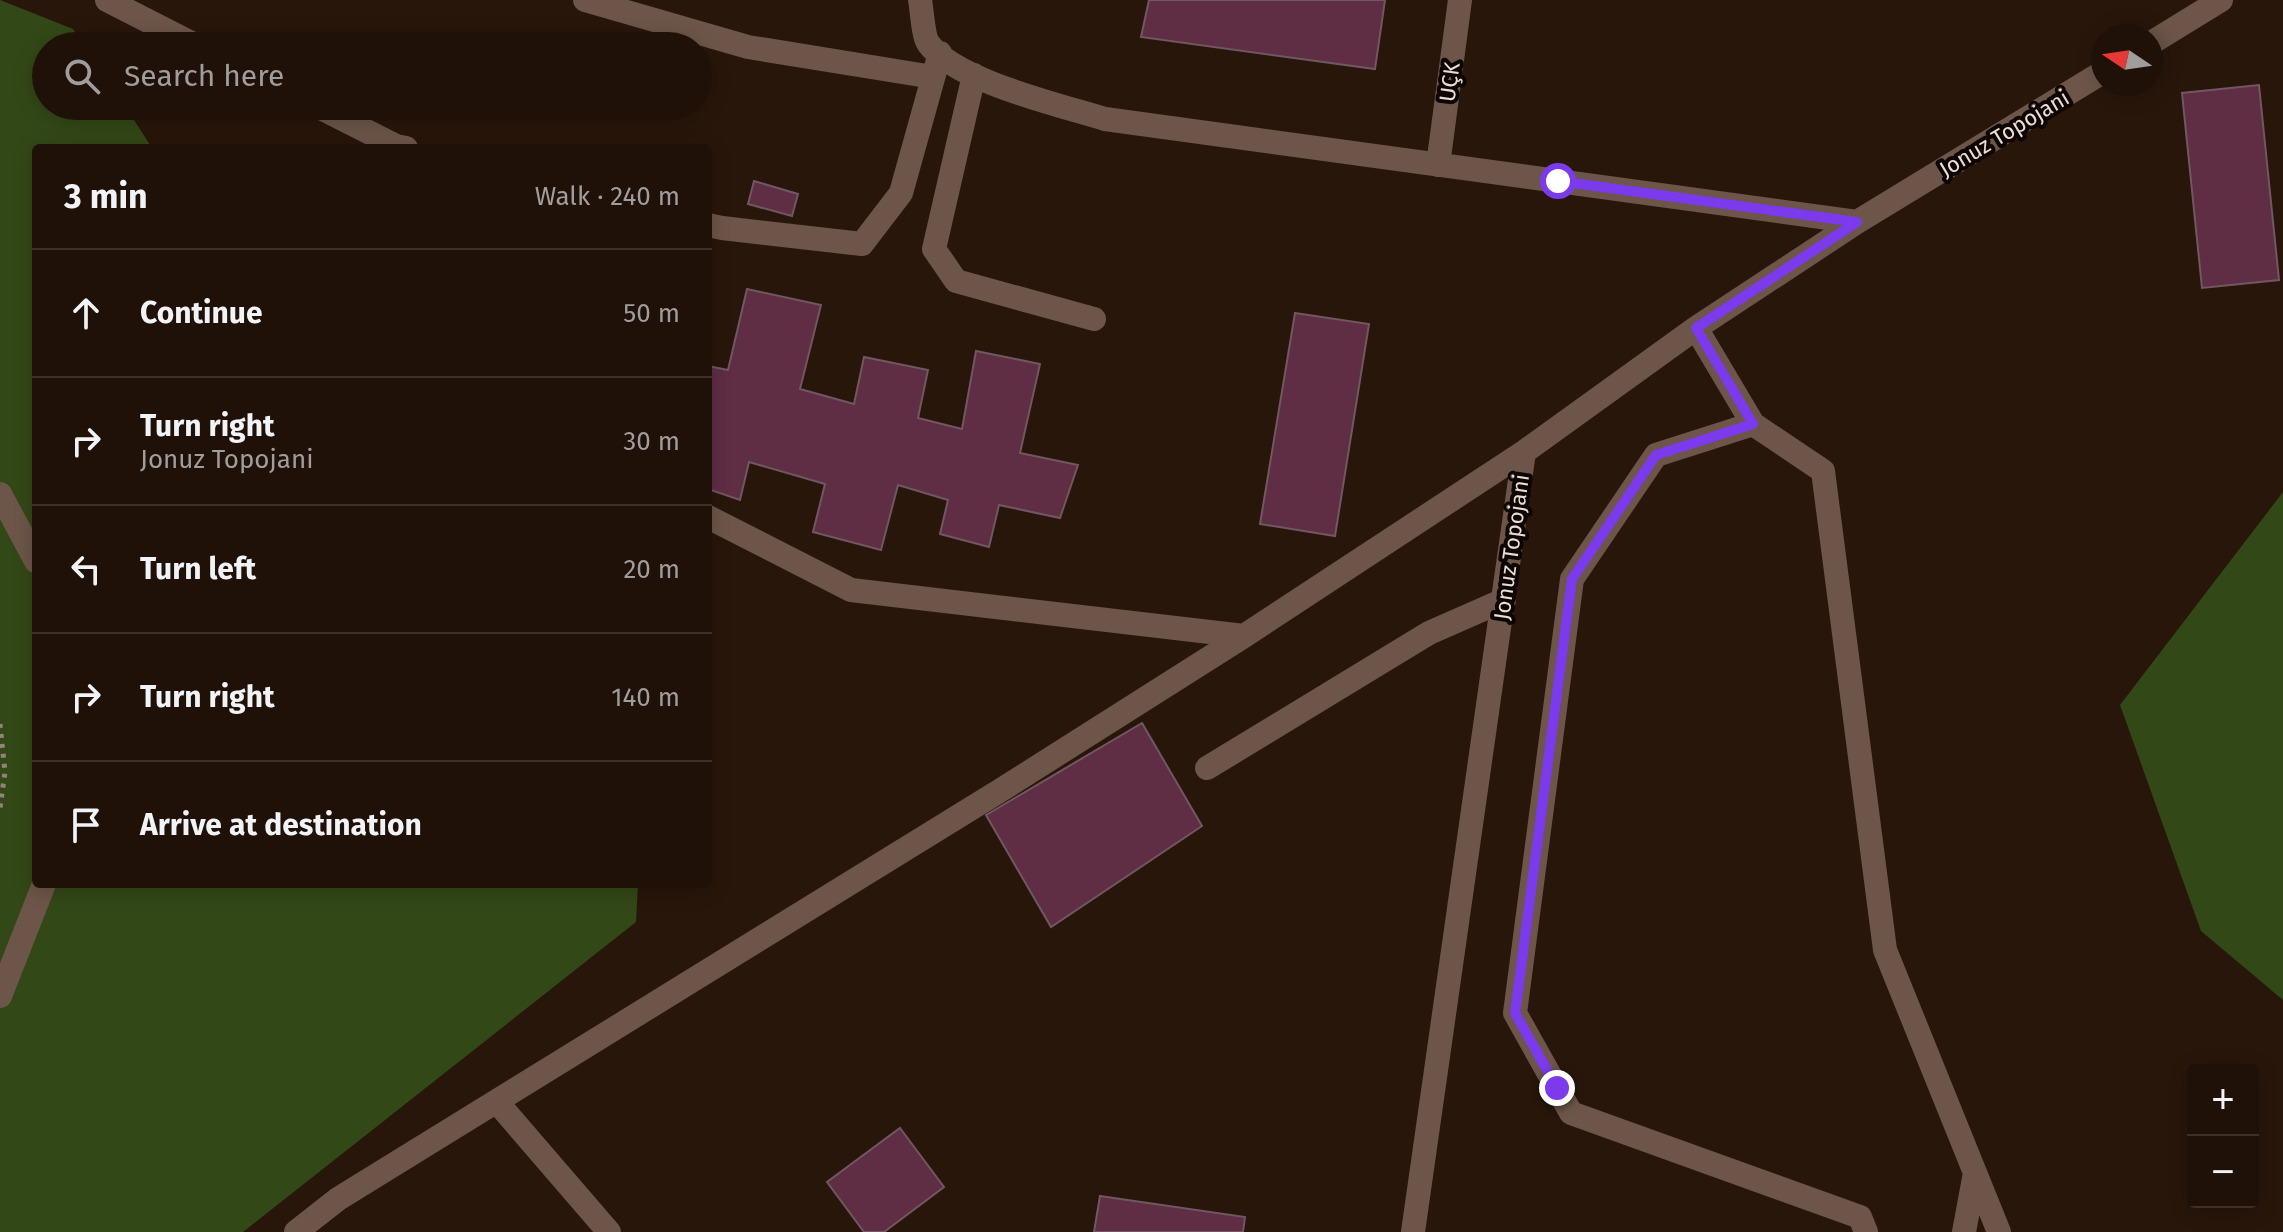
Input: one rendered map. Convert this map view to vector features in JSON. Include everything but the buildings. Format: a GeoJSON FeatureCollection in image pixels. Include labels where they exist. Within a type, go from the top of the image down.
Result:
{"type":"FeatureCollection","features":[{"type":"Feature","properties":{"kind":"street"},"geometry":{"type":"LineString","coordinates":[[107,0],[170,32]]}},
{"type":"Feature","properties":{"kind":"street"},"geometry":{"type":"LineString","coordinates":[[585,0],[696,32]]}},
{"type":"Feature","properties":{"kind":"street"},"geometry":{"type":"LineString","coordinates":[[920,0],[927,41],[959,69],[1105,119],[1857,222]]}},
{"type":"Feature","properties":{"kind":"street","name":"UÇK"},"geometry":{"type":"LineString","coordinates":[[1438,165],[1460,0]]}},
{"type":"Feature","properties":{"kind":"street"},"geometry":{"type":"LineString","coordinates":[[2163,36],[2221,0]]}},
{"type":"Feature","properties":{"kind":"street"},"geometry":{"type":"LineString","coordinates":[[712,37],[748,47],[933,77]]}},
{"type":"Feature","properties":{"kind":"street"},"geometry":{"type":"LineString","coordinates":[[712,226],[862,244],[901,193],[940,53]]}},
{"type":"Feature","properties":{"kind":"street"},"geometry":{"type":"LineString","coordinates":[[974,75],[934,249],[956,281],[1094,319]]}},
{"type":"Feature","properties":{"kind":"street","name":"Jonuz Topojani"},"geometry":{"type":"LineString","coordinates":[[1413,1232],[1524,452],[1696,328],[1857,222],[2091,79]]}},
{"type":"Feature","properties":{"kind":"street"},"geometry":{"type":"LineString","coordinates":[[345,120],[392,144]]}},
{"type":"Feature","properties":{"kind":"street"},"geometry":{"type":"LineString","coordinates":[[1696,328],[1753,424],[1823,471],[1885,950],[1999,1232]]}},
{"type":"Feature","properties":{"kind":"street"},"geometry":{"type":"LineString","coordinates":[[1753,424],[1656,455],[1572,579],[1515,1013],[1571,1113],[1860,1217],[1866,1232]]}},
{"type":"Feature","properties":{"kind":"street"},"geometry":{"type":"LineString","coordinates":[[296,1232],[338,1199],[1001,790],[1244,636],[1524,452]]}},
{"type":"Feature","properties":{"kind":"street"},"geometry":{"type":"LineString","coordinates":[[0,494],[32,554]]}},
{"type":"Feature","properties":{"kind":"street"},"geometry":{"type":"LineString","coordinates":[[712,519],[851,590],[1244,636]]}},
{"type":"Feature","properties":{"kind":"street"},"geometry":{"type":"LineString","coordinates":[[1207,768],[1429,633],[1504,600]]}},
{"type":"Feature","properties":{"kind":"street"},"geometry":{"type":"LineString","coordinates":[[0,996],[42,888]]}},
{"type":"Feature","properties":{"kind":"street"},"geometry":{"type":"LineString","coordinates":[[497,1102],[609,1232]]}},
{"type":"Feature","properties":{"kind":"street"},"geometry":{"type":"LineString","coordinates":[[1964,1232],[1975,1173]]}},
{"type":"Feature","properties":{"kind":"path"},"geometry":{"type":"LineString","coordinates":[[0,724],[5,772],[0,808]]}},
{"type":"Feature","properties":{"kind":"green space"},"geometry":{"type":"Polygon","coordinates":[[[0,0],[75,32],[32,32],[32,120],[134,120],[149,144],[32,144],[32,888],[638,888],[636,922],[243,1232],[0,1232],[0,0]]]}},
{"type":"Feature","properties":{"kind":"green space"},"geometry":{"type":"Polygon","coordinates":[[[2283,492],[2283,1000],[2201,931],[2120,705],[2283,492]]]}},
{"type":"Feature","properties":{"kind":"route"},"geometry":{"type":"LineString","coordinates":[[1557,1088],[1515,1013],[1572,579],[1656,455],[1753,424],[1696,328],[1857,222],[1558,181]]}}]}
